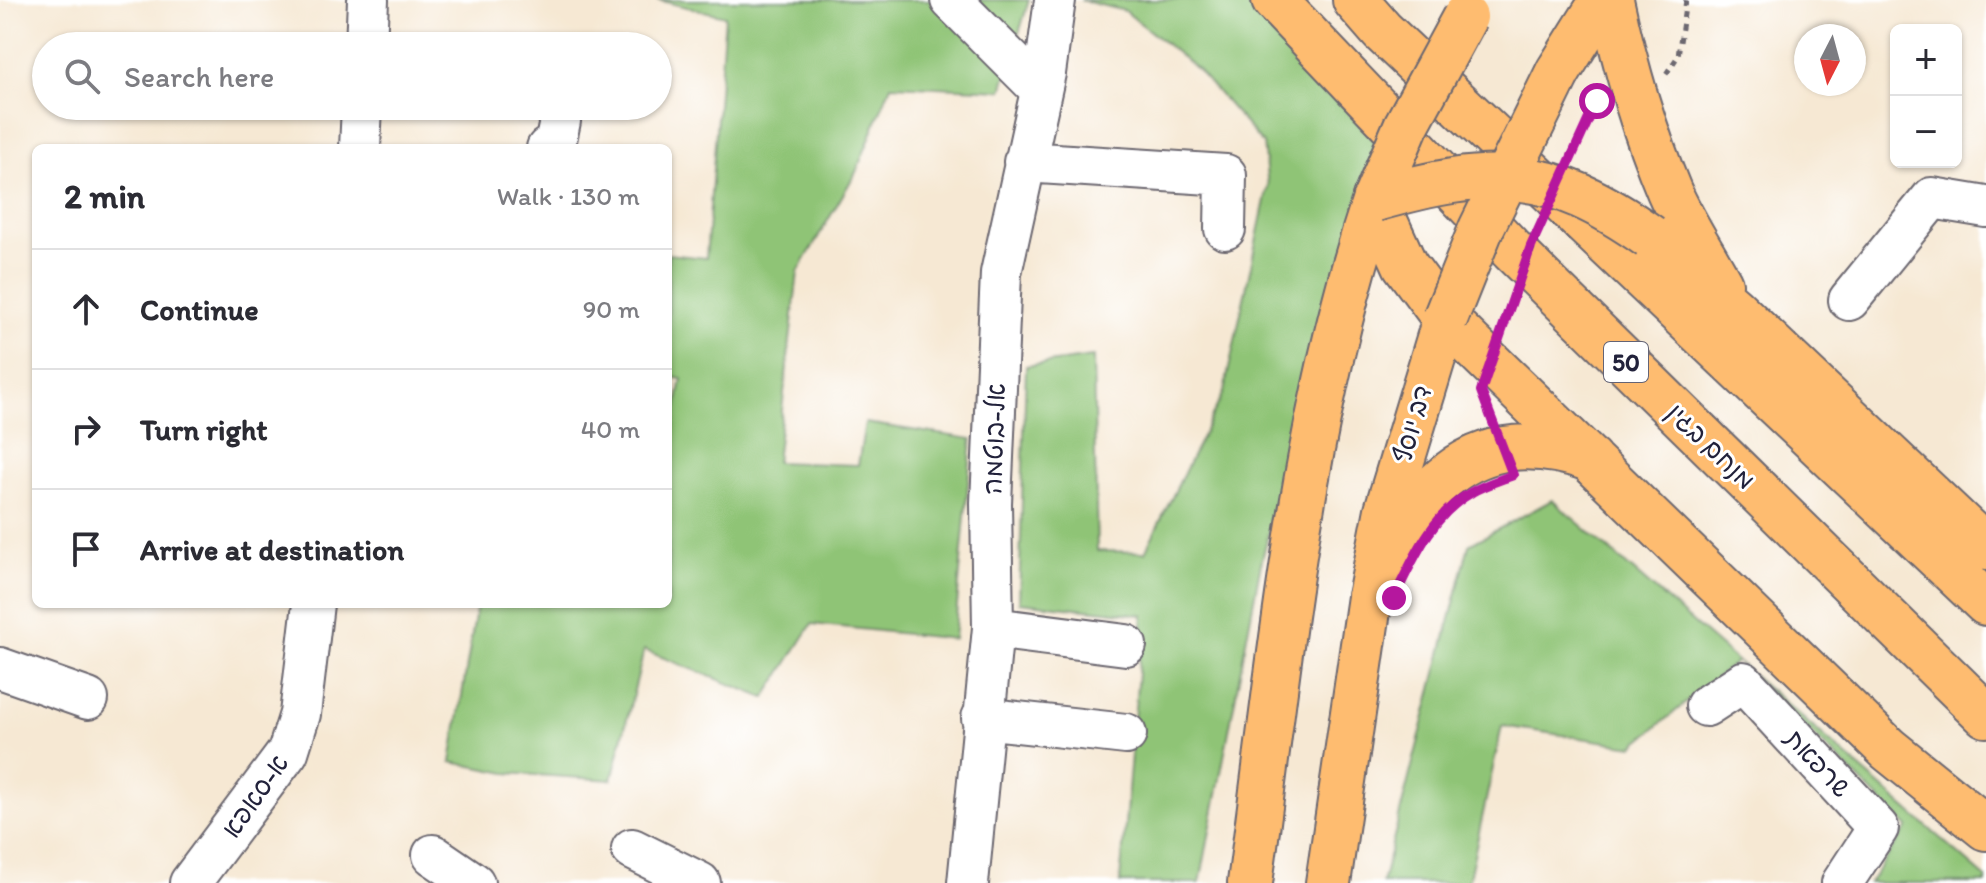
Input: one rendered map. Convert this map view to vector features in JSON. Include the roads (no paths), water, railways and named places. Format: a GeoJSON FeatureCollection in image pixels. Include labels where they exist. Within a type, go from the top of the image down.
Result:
{"type":"FeatureCollection","features":[{"type":"Feature","properties":{"kind":"main road","name":"מנחם בגין"},"geometry":{"type":"LineString","coordinates":[[1274,0],[1512,250],[1986,715]]}},
{"type":"Feature","properties":{"kind":"main road"},"geometry":{"type":"LineString","coordinates":[[1355,0],[1382,31],[1986,603]]}},
{"type":"Feature","properties":{"kind":"main road","name":"דב יוסף"},"geometry":{"type":"LineString","coordinates":[[1328,883],[1370,597],[1387,510],[1440,332],[1507,175],[1558,72],[1603,0]]}},
{"type":"Feature","properties":{"kind":"main road"},"geometry":{"type":"LineString","coordinates":[[1611,0],[1631,87],[1649,140],[1671,194],[1732,307]]}},
{"type":"Feature","properties":{"kind":"main road"},"geometry":{"type":"LineString","coordinates":[[1250,883],[1315,429],[1352,270],[1375,199],[1406,126],[1470,8]]}},
{"type":"Feature","properties":{"kind":"main road"},"geometry":{"type":"LineString","coordinates":[[1375,199],[1449,182],[1507,175],[1558,186],[1606,207],[1650,237],[1732,307],[1986,548]]}},
{"type":"Feature","properties":{"kind":"main road"},"geometry":{"type":"LineString","coordinates":[[1375,199],[1440,332],[1591,460],[1888,749],[1986,828]]}},
{"type":"Feature","properties":{"kind":"main road"},"geometry":{"type":"LineString","coordinates":[[1370,597],[1403,524],[1421,500],[1458,469],[1486,454],[1521,446],[1566,451],[1591,460]]}},
{"type":"Feature","properties":{"kind":"street"},"geometry":{"type":"LineString","coordinates":[[367,32],[368,0]]}},
{"type":"Feature","properties":{"kind":"street"},"geometry":{"type":"LineString","coordinates":[[951,0],[1041,90]]}},
{"type":"Feature","properties":{"kind":"street","name":"אל-בוטמה"},"geometry":{"type":"LineString","coordinates":[[968,883],[993,628],[991,503],[1001,273],[1041,90],[1055,0]]}},
{"type":"Feature","properties":{"kind":"street"},"geometry":{"type":"LineString","coordinates":[[360,144],[361,120]]}},
{"type":"Feature","properties":{"kind":"street"},"geometry":{"type":"LineString","coordinates":[[1024,162],[1226,175],[1225,229]]}},
{"type":"Feature","properties":{"kind":"street"},"geometry":{"type":"LineString","coordinates":[[1849,300],[1932,198],[1986,207]]}},
{"type":"Feature","properties":{"kind":"street","name":"א-סאפא"},"geometry":{"type":"LineString","coordinates":[[190,883],[288,752],[300,714],[313,608]]}},
{"type":"Feature","properties":{"kind":"street"},"geometry":{"type":"LineString","coordinates":[[993,628],[1126,645]]}},
{"type":"Feature","properties":{"kind":"street"},"geometry":{"type":"LineString","coordinates":[[0,668],[88,699]]}},
{"type":"Feature","properties":{"kind":"street","name":"שרפאת"},"geometry":{"type":"LineString","coordinates":[[1706,706],[1743,682],[1878,828],[1842,883]]}},
{"type":"Feature","properties":{"kind":"street"},"geometry":{"type":"LineString","coordinates":[[982,718],[1126,734]]}},
{"type":"Feature","properties":{"kind":"street"},"geometry":{"type":"LineString","coordinates":[[632,849],[700,883]]}},
{"type":"Feature","properties":{"kind":"street"},"geometry":{"type":"LineString","coordinates":[[433,855],[474,883]]}}]}
